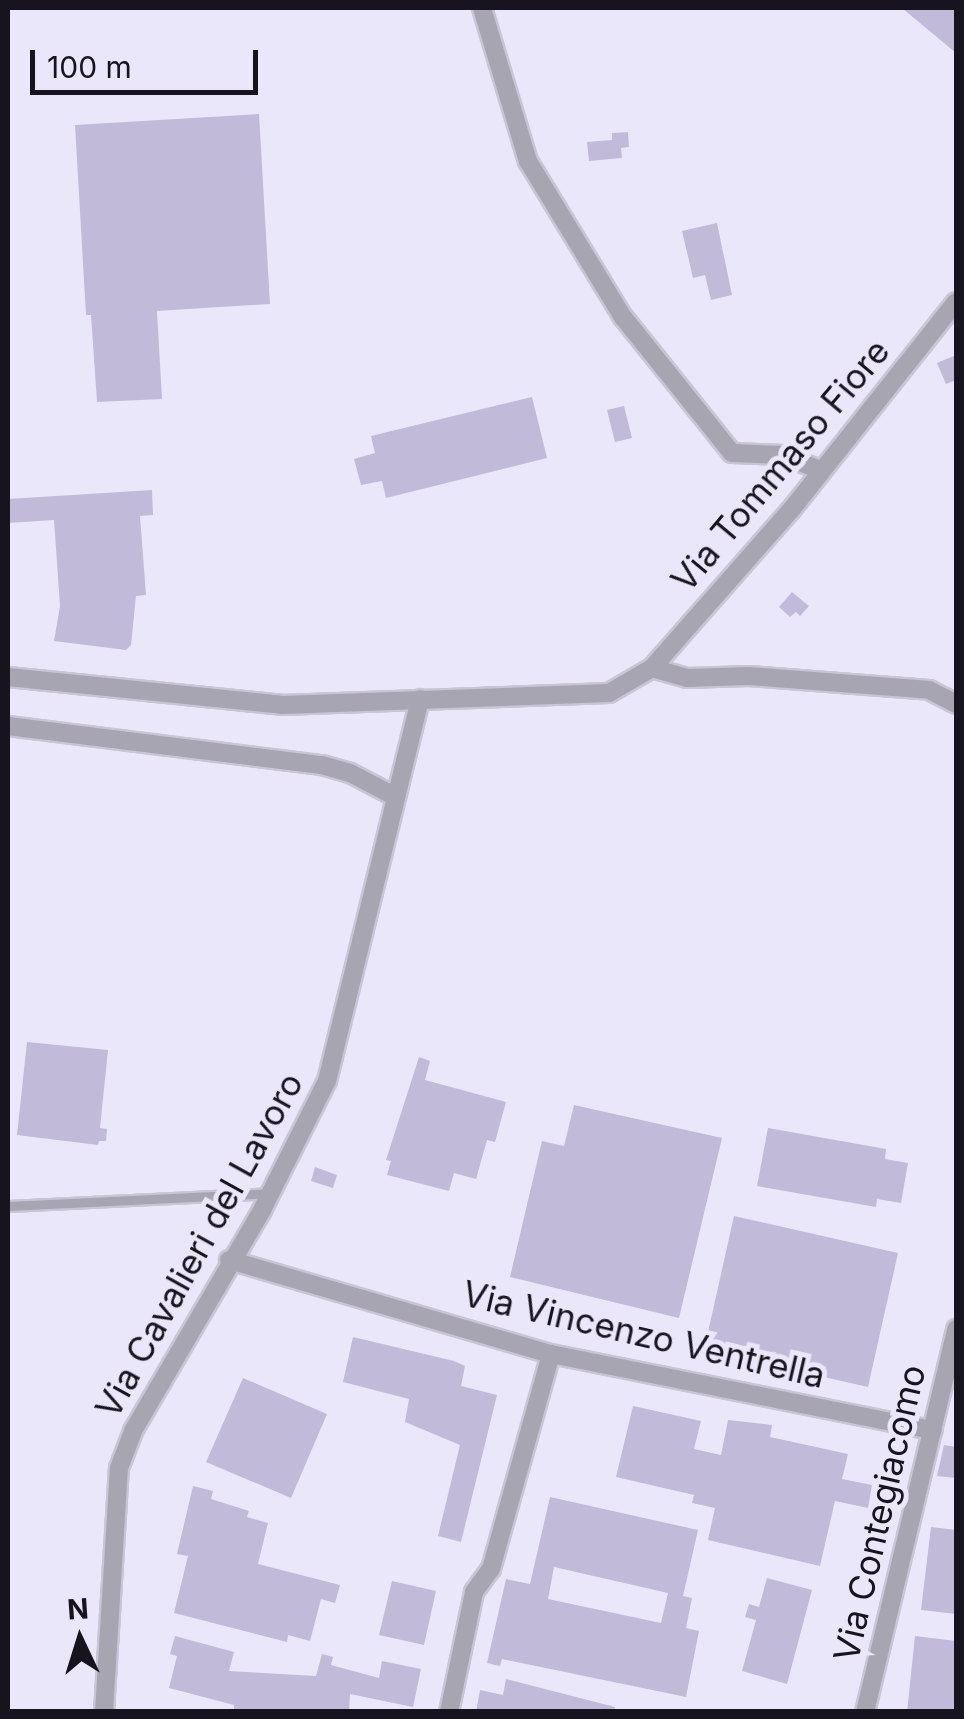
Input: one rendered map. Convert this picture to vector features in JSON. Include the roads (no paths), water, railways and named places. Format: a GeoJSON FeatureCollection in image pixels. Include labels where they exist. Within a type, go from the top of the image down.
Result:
{"type":"FeatureCollection","features":[{"type":"Feature","properties":{"kind":"street"},"geometry":{"type":"LineString","coordinates":[[482,8],[528,160],[623,318],[732,453],[783,455],[822,471]]}},
{"type":"Feature","properties":{"kind":"street","name":"Via Tommaso Fiore"},"geometry":{"type":"LineString","coordinates":[[8,678],[282,705],[609,693],[652,668],[822,471],[956,302]]}},
{"type":"Feature","properties":{"kind":"street"},"geometry":{"type":"LineString","coordinates":[[652,668],[688,678],[749,676],[929,690],[956,704]]}},
{"type":"Feature","properties":{"kind":"street","name":"Via Cavalieri del Lavoro"},"geometry":{"type":"LineString","coordinates":[[104,1712],[118,1468],[133,1431],[270,1193],[327,1082],[420,698]]}},
{"type":"Feature","properties":{"kind":"street"},"geometry":{"type":"LineString","coordinates":[[8,726],[322,765],[350,773],[396,797]]}},
{"type":"Feature","properties":{"kind":"street","name":"Via Vincenzo Ventrella"},"geometry":{"type":"LineString","coordinates":[[229,1260],[551,1354],[932,1430]]}},
{"type":"Feature","properties":{"kind":"street","name":"Via Contegiacomo"},"geometry":{"type":"LineString","coordinates":[[866,1712],[956,1329]]}},
{"type":"Feature","properties":{"kind":"street"},"geometry":{"type":"LineString","coordinates":[[449,1712],[474,1592],[490,1569],[551,1354]]}},
{"type":"Feature","properties":{"kind":"lane"},"geometry":{"type":"LineString","coordinates":[[8,1206],[270,1193]]}}]}
